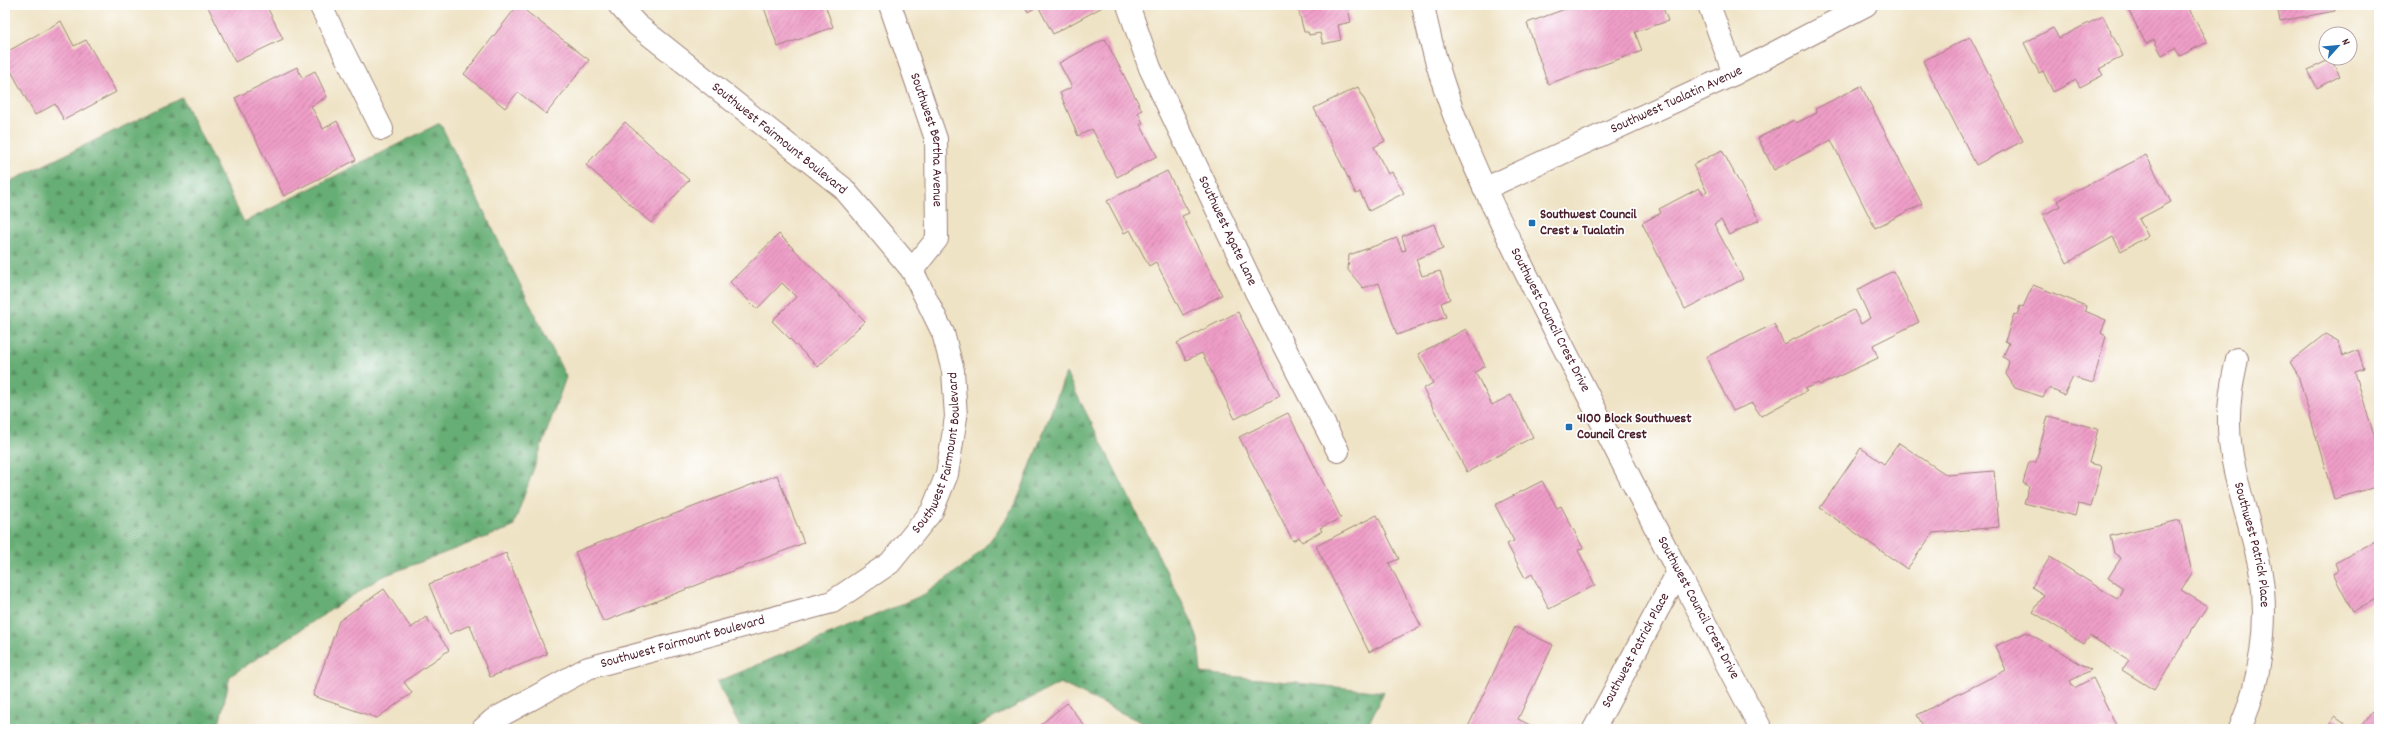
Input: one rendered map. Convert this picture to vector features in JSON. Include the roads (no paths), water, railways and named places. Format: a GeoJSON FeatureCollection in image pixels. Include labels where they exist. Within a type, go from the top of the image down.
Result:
{"type":"FeatureCollection","features":[{"type":"Feature","properties":{"kind":"street"},"geometry":{"type":"LineString","coordinates":[[320,5],[382,129]]}},
{"type":"Feature","properties":{"kind":"street","name":"Southwest Fairmount Boulevard"},"geometry":{"type":"LineString","coordinates":[[483,729],[493,720],[588,668],[832,602],[890,563],[932,512],[947,474],[956,417],[953,371],[943,332],[912,270],[843,188],[637,25],[619,5]]}},
{"type":"Feature","properties":{"kind":"street","name":"Southwest Bertha Avenue"},"geometry":{"type":"LineString","coordinates":[[890,5],[936,139],[937,239],[912,270]]}},
{"type":"Feature","properties":{"kind":"street","name":"Southwest Agate Lane"},"geometry":{"type":"LineString","coordinates":[[1128,5],[1150,68],[1256,292],[1338,451]]}},
{"type":"Feature","properties":{"kind":"street","name":"Southwest Council Crest Drive"},"geometry":{"type":"LineString","coordinates":[[1423,5],[1428,32],[1447,99],[1484,189],[1678,572],[1761,729]]}},
{"type":"Feature","properties":{"kind":"street"},"geometry":{"type":"LineString","coordinates":[[1709,5],[1734,74]]}},
{"type":"Feature","properties":{"kind":"street","name":"Southwest Tualatin Avenue"},"geometry":{"type":"LineString","coordinates":[[1484,189],[1734,74],[1866,5]]}},
{"type":"Feature","properties":{"kind":"street","name":"Southwest Patrick Place"},"geometry":{"type":"LineString","coordinates":[[2237,359],[2230,388],[2228,426],[2235,465],[2261,574],[2264,622],[2257,676],[2240,729]]}},
{"type":"Feature","properties":{"kind":"street","name":"Southwest Patrick Place"},"geometry":{"type":"LineString","coordinates":[[1594,729],[1678,572]]}},
{"type":"Feature","properties":{"kind":"place","name":"Southwest Council Crest & Tualatin"},"geometry":{"type":"Point","coordinates":[1532,223]}},
{"type":"Feature","properties":{"kind":"place","name":"4100 Block Southwest Council Crest"},"geometry":{"type":"Point","coordinates":[1569,427]}}]}
